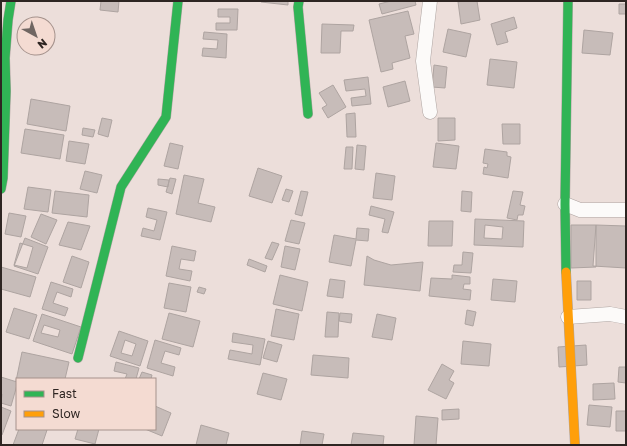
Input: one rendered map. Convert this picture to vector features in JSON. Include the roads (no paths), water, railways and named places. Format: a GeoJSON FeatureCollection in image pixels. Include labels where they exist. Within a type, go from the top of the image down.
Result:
{"type":"FeatureCollection","features":[{"type":"Feature","properties":{"kind":"street"},"geometry":{"type":"LineString","coordinates":[[1,189],[3,178],[6,91],[5,58],[11,1]]}},
{"type":"Feature","properties":{"kind":"street"},"geometry":{"type":"LineString","coordinates":[[78,358],[121,187],[166,117],[178,1]]}},
{"type":"Feature","properties":{"kind":"street"},"geometry":{"type":"LineString","coordinates":[[299,1],[308,114]]}},
{"type":"Feature","properties":{"kind":"street"},"geometry":{"type":"LineString","coordinates":[[430,1],[423,61],[430,112]]}},
{"type":"Feature","properties":{"kind":"street"},"geometry":{"type":"LineString","coordinates":[[568,1],[565,204],[566,280],[575,445]]}},
{"type":"Feature","properties":{"kind":"street"},"geometry":{"type":"LineString","coordinates":[[565,204],[580,210],[626,210]]}},
{"type":"Feature","properties":{"kind":"street"},"geometry":{"type":"LineString","coordinates":[[568,317],[610,314],[626,317]]}}]}
